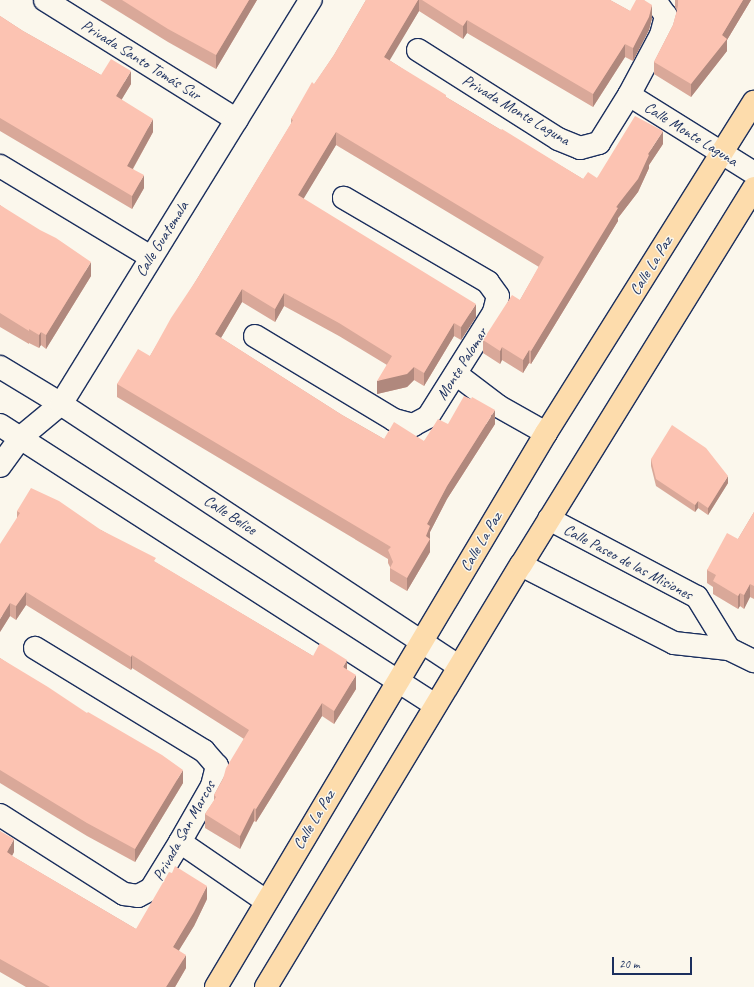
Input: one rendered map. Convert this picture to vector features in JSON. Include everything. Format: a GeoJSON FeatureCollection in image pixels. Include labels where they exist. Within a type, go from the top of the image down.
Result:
{"type":"FeatureCollection","features":[{"type":"Feature","properties":{"kind":"main road","name":"Calle La Paz"},"geometry":{"type":"LineString","coordinates":[[216,987],[546,433],[754,102]]}},
{"type":"Feature","properties":{"kind":"main road"},"geometry":{"type":"LineString","coordinates":[[266,987],[435,705],[754,188]]}},
{"type":"Feature","properties":{"kind":"street","name":"Privada Santo Tomás Sur"},"geometry":{"type":"LineString","coordinates":[[45,0],[237,120]]}},
{"type":"Feature","properties":{"kind":"street","name":"Calle Guatemala"},"geometry":{"type":"LineString","coordinates":[[0,466],[20,438],[61,404],[311,0]]}},
{"type":"Feature","properties":{"kind":"street","name":"Privada Monte Laguna"},"geometry":{"type":"LineString","coordinates":[[418,50],[558,140],[580,148],[599,143],[629,96],[662,29],[666,16],[655,0]]}},
{"type":"Feature","properties":{"kind":"street","name":"Calle Monte Laguna"},"geometry":{"type":"LineString","coordinates":[[629,96],[754,173]]}},
{"type":"Feature","properties":{"kind":"street"},"geometry":{"type":"LineString","coordinates":[[0,166],[151,257]]}},
{"type":"Feature","properties":{"kind":"street","name":"Monte Palomar"},"geometry":{"type":"LineString","coordinates":[[255,336],[394,420],[413,426],[428,417],[456,374],[494,312],[498,296],[488,282],[344,198]]}},
{"type":"Feature","properties":{"kind":"street","name":"Calle Belice"},"geometry":{"type":"LineString","coordinates":[[0,367],[61,404],[459,666]]}},
{"type":"Feature","properties":{"kind":"street"},"geometry":{"type":"LineString","coordinates":[[456,374],[498,406],[546,433]]}},
{"type":"Feature","properties":{"kind":"street"},"geometry":{"type":"LineString","coordinates":[[0,425],[435,705]]}},
{"type":"Feature","properties":{"kind":"street","name":"Calle Paseo de las Misiones"},"geometry":{"type":"LineString","coordinates":[[549,519],[697,597],[729,648]]}},
{"type":"Feature","properties":{"kind":"street"},"geometry":{"type":"LineString","coordinates":[[521,565],[674,643],[729,648],[754,661]]}},
{"type":"Feature","properties":{"kind":"street","name":"Privada San Marcos"},"geometry":{"type":"LineString","coordinates":[[0,815],[124,894],[138,896],[151,889],[180,842],[212,786],[217,766],[204,751],[35,648]]}},
{"type":"Feature","properties":{"kind":"street"},"geometry":{"type":"LineString","coordinates":[[180,842],[266,901]]}},
{"type":"Feature","properties":{"kind":"building"},"geometry":{"type":"Polygon","coordinates":[[[122,0],[249,0],[216,55],[168,29],[122,0]]]}},
{"type":"Feature","properties":{"kind":"building"},"geometry":{"type":"Polygon","coordinates":[[[366,0],[418,0],[384,57],[446,95],[446,97],[501,130],[502,129],[583,179],[588,172],[597,178],[635,116],[663,131],[648,154],[649,155],[638,179],[616,207],[618,208],[531,351],[529,350],[523,360],[502,347],[500,351],[483,340],[512,295],[520,300],[544,257],[336,132],[298,195],[476,304],[461,327],[454,323],[424,373],[414,367],[407,374],[377,381],[392,356],[339,323],[284,293],[275,309],[242,289],[215,334],[342,415],[384,439],[394,422],[424,441],[438,419],[448,424],[464,396],[471,399],[472,397],[495,410],[447,486],[427,524],[430,526],[426,536],[430,539],[407,578],[390,568],[393,562],[388,550],[391,547],[117,384],[138,349],[150,356],[171,318],[197,279],[293,120],[291,119],[312,82],[314,84],[334,55],[366,0]]]}},
{"type":"Feature","properties":{"kind":"building"},"geometry":{"type":"Polygon","coordinates":[[[422,0],[610,0],[630,11],[636,0],[644,0],[652,5],[649,17],[633,48],[625,44],[593,94],[467,20],[463,26],[422,0]]]}},
{"type":"Feature","properties":{"kind":"building"},"geometry":{"type":"Polygon","coordinates":[[[678,0],[743,0],[722,35],[727,39],[691,84],[654,62],[673,25],[678,0]]]}},
{"type":"Feature","properties":{"kind":"building"},"geometry":{"type":"Polygon","coordinates":[[[0,16],[23,31],[101,75],[111,59],[131,71],[116,96],[153,119],[127,166],[144,175],[132,196],[0,118],[0,16]]]}},
{"type":"Feature","properties":{"kind":"building"},"geometry":{"type":"Polygon","coordinates":[[[0,205],[40,230],[56,238],[91,262],[46,335],[41,332],[39,335],[29,329],[29,331],[0,313],[0,205]]]}},
{"type":"Feature","properties":{"kind":"building"},"geometry":{"type":"Polygon","coordinates":[[[672,425],[706,448],[728,476],[708,508],[698,501],[695,505],[656,479],[651,459],[672,425]]]}},
{"type":"Feature","properties":{"kind":"building"},"geometry":{"type":"Polygon","coordinates":[[[31,488],[59,501],[101,530],[156,558],[154,561],[313,656],[320,643],[347,660],[343,667],[356,675],[334,711],[322,703],[256,809],[254,808],[240,836],[205,814],[216,797],[214,795],[223,779],[226,768],[249,730],[132,655],[131,657],[26,592],[16,606],[10,603],[0,619],[0,544],[20,513],[17,511],[31,488]]]}},
{"type":"Feature","properties":{"kind":"building"},"geometry":{"type":"Polygon","coordinates":[[[754,512],[754,586],[750,584],[744,595],[740,593],[738,596],[713,581],[716,575],[707,570],[727,533],[738,539],[754,512]]]}},
{"type":"Feature","properties":{"kind":"building"},"geometry":{"type":"Polygon","coordinates":[[[0,658],[87,713],[88,712],[162,755],[183,770],[135,849],[87,823],[0,770],[0,658]]]}},
{"type":"Feature","properties":{"kind":"building"},"geometry":{"type":"Polygon","coordinates":[[[0,831],[14,839],[7,852],[136,929],[169,872],[172,873],[175,866],[207,886],[194,912],[173,947],[186,955],[166,987],[50,987],[0,959],[0,831]]]}}]}
